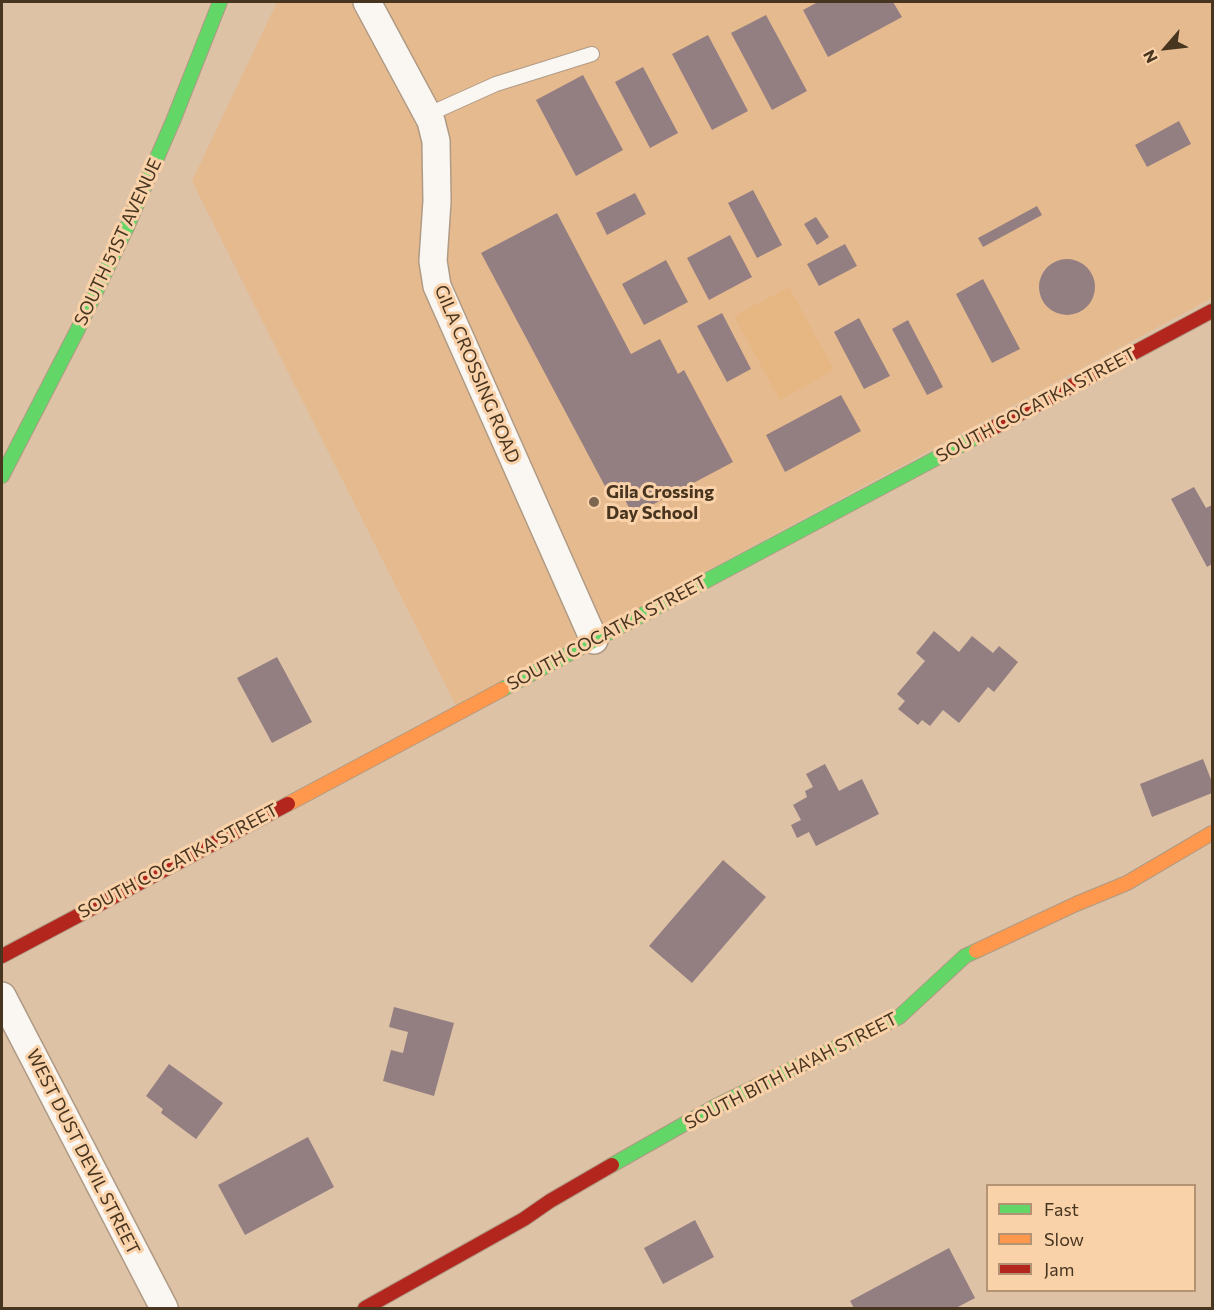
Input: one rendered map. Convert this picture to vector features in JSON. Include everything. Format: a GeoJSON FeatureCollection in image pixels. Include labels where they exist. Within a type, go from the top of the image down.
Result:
{"type":"FeatureCollection","features":[{"type":"Feature","properties":{"kind":"street","name":"SOUTH 51ST AVENUE"},"geometry":{"type":"LineString","coordinates":[[2,476],[78,329],[127,227],[173,121],[220,2]]}},
{"type":"Feature","properties":{"kind":"street","name":"GILA CROSSING ROAD"},"geometry":{"type":"LineString","coordinates":[[367,2],[427,115],[436,141],[438,160],[434,261],[437,286],[594,640]]}},
{"type":"Feature","properties":{"kind":"street","name":"SOUTH COCATKA STREET"},"geometry":{"type":"LineString","coordinates":[[2,956],[1212,311]]}},
{"type":"Feature","properties":{"kind":"street","name":"SOUTH BITH HA'AH STREET"},"geometry":{"type":"LineString","coordinates":[[365,1308],[524,1219],[716,1106],[899,1017],[965,956],[1076,904],[1127,883],[1212,833]]}},
{"type":"Feature","properties":{"kind":"street","name":"WEST DUST DEVIL STREET"},"geometry":{"type":"LineString","coordinates":[[2,996],[164,1308]]}},
{"type":"Feature","properties":{"kind":"lane"},"geometry":{"type":"LineString","coordinates":[[427,115],[496,84],[592,54]]}},
{"type":"Feature","properties":{"kind":"shaded area","name":"Gila Crossing Day School"},"geometry":{"type":"Polygon","coordinates":[[[277,2],[1212,2],[1212,298],[456,706],[192,181],[277,2]]]}},
{"type":"Feature","properties":{"kind":"shaded area"},"geometry":{"type":"Polygon","coordinates":[[[789,287],[834,370],[780,400],[734,316],[789,287]]]}},
{"type":"Feature","properties":{"kind":"building"},"geometry":{"type":"Polygon","coordinates":[[[818,2],[893,2],[902,17],[828,57],[803,10],[818,2]]]}},
{"type":"Feature","properties":{"kind":"building"},"geometry":{"type":"Polygon","coordinates":[[[766,15],[807,91],[772,110],[731,33],[766,15]]]}},
{"type":"Feature","properties":{"kind":"building"},"geometry":{"type":"Polygon","coordinates":[[[708,35],[748,111],[712,130],[672,54],[708,35]]]}},
{"type":"Feature","properties":{"kind":"building"},"geometry":{"type":"Polygon","coordinates":[[[643,67],[678,133],[650,148],[615,82],[643,67]]]}},
{"type":"Feature","properties":{"kind":"building"},"geometry":{"type":"Polygon","coordinates":[[[583,75],[623,150],[576,176],[536,100],[583,75]]]}},
{"type":"Feature","properties":{"kind":"building"},"geometry":{"type":"Polygon","coordinates":[[[1179,121],[1191,144],[1147,167],[1135,145],[1179,121]]]}},
{"type":"Feature","properties":{"kind":"building"},"geometry":{"type":"Polygon","coordinates":[[[753,190],[782,245],[757,258],[728,203],[753,190]]]}},
{"type":"Feature","properties":{"kind":"building"},"geometry":{"type":"Polygon","coordinates":[[[635,193],[646,214],[607,235],[596,213],[635,193]]]}},
{"type":"Feature","properties":{"kind":"building"},"geometry":{"type":"Polygon","coordinates":[[[1037,206],[1042,215],[983,247],[978,238],[1037,206]]]}},
{"type":"Feature","properties":{"kind":"building"},"geometry":{"type":"Polygon","coordinates":[[[557,213],[631,354],[660,339],[678,374],[684,370],[733,462],[633,515],[617,485],[607,490],[481,253],[557,213]]]}},
{"type":"Feature","properties":{"kind":"building"},"geometry":{"type":"Polygon","coordinates":[[[816,217],[829,237],[817,245],[804,224],[816,217]]]}},
{"type":"Feature","properties":{"kind":"building"},"geometry":{"type":"Polygon","coordinates":[[[730,235],[752,277],[709,300],[687,258],[730,235]]]}},
{"type":"Feature","properties":{"kind":"building"},"geometry":{"type":"Polygon","coordinates":[[[845,244],[857,266],[819,286],[807,264],[845,244]]]}},
{"type":"Feature","properties":{"kind":"building"},"geometry":{"type":"Polygon","coordinates":[[[1067,259],[1078,261],[1087,267],[1093,276],[1095,287],[1093,298],[1087,307],[1078,313],[1067,315],[1056,313],[1047,307],[1041,298],[1039,287],[1041,276],[1047,267],[1056,261],[1067,259]]]}},
{"type":"Feature","properties":{"kind":"building"},"geometry":{"type":"Polygon","coordinates":[[[666,260],[688,302],[644,325],[622,284],[666,260]]]}},
{"type":"Feature","properties":{"kind":"building"},"geometry":{"type":"Polygon","coordinates":[[[983,279],[1020,349],[992,363],[956,294],[983,279]]]}},
{"type":"Feature","properties":{"kind":"building"},"geometry":{"type":"Polygon","coordinates":[[[722,313],[751,369],[727,382],[697,326],[722,313]]]}},
{"type":"Feature","properties":{"kind":"building"},"geometry":{"type":"Polygon","coordinates":[[[859,318],[890,376],[864,389],[834,332],[859,318]]]}},
{"type":"Feature","properties":{"kind":"building"},"geometry":{"type":"Polygon","coordinates":[[[908,320],[943,387],[927,395],[892,329],[908,320]]]}},
{"type":"Feature","properties":{"kind":"building"},"geometry":{"type":"Polygon","coordinates":[[[841,395],[861,431],[785,472],[766,435],[841,395]]]}},
{"type":"Feature","properties":{"kind":"building"},"geometry":{"type":"Polygon","coordinates":[[[1194,487],[1206,508],[1212,505],[1212,564],[1207,567],[1171,499],[1194,487]]]}},
{"type":"Feature","properties":{"kind":"building"},"geometry":{"type":"Polygon","coordinates":[[[934,631],[959,652],[972,636],[993,653],[999,646],[1018,662],[994,692],[988,687],[959,723],[943,710],[930,726],[922,720],[918,725],[898,709],[905,701],[897,694],[925,661],[916,653],[934,631]]]}},
{"type":"Feature","properties":{"kind":"building"},"geometry":{"type":"Polygon","coordinates":[[[277,657],[312,722],[272,743],[237,678],[277,657]]]}},
{"type":"Feature","properties":{"kind":"building"},"geometry":{"type":"Polygon","coordinates":[[[1203,759],[1212,782],[1212,793],[1152,817],[1140,784],[1203,759]]]}},
{"type":"Feature","properties":{"kind":"building"},"geometry":{"type":"Polygon","coordinates":[[[825,764],[839,791],[862,779],[879,814],[816,846],[809,832],[797,838],[791,825],[801,820],[793,805],[807,797],[805,791],[813,787],[806,774],[825,764]]]}},
{"type":"Feature","properties":{"kind":"building"},"geometry":{"type":"Polygon","coordinates":[[[723,860],[766,897],[692,983],[649,946],[723,860]]]}},
{"type":"Feature","properties":{"kind":"building"},"geometry":{"type":"Polygon","coordinates":[[[394,1007],[454,1023],[434,1096],[383,1081],[391,1050],[403,1053],[408,1032],[389,1027],[394,1007]]]}},
{"type":"Feature","properties":{"kind":"building"},"geometry":{"type":"Polygon","coordinates":[[[169,1064],[223,1103],[196,1139],[161,1113],[163,1109],[146,1096],[169,1064]]]}},
{"type":"Feature","properties":{"kind":"building"},"geometry":{"type":"Polygon","coordinates":[[[308,1137],[334,1187],[245,1235],[218,1185],[308,1137]]]}},
{"type":"Feature","properties":{"kind":"building"},"geometry":{"type":"Polygon","coordinates":[[[695,1220],[714,1257],[663,1284],[644,1248],[695,1220]]]}},
{"type":"Feature","properties":{"kind":"building"},"geometry":{"type":"Polygon","coordinates":[[[949,1248],[975,1298],[956,1308],[854,1308],[850,1301],[949,1248]]]}},
{"type":"Feature","properties":{"kind":"traffic: fast"},"geometry":{"type":"LineString","coordinates":[[2,476],[78,329],[127,227],[173,121],[220,2]]}},
{"type":"Feature","properties":{"kind":"traffic: fast"},"geometry":{"type":"LineString","coordinates":[[503,689],[978,436]]}},
{"type":"Feature","properties":{"kind":"traffic: fast"},"geometry":{"type":"LineString","coordinates":[[612,1165],[716,1106],[899,1017],[965,956],[976,951]]}},
{"type":"Feature","properties":{"kind":"traffic: slow"},"geometry":{"type":"LineString","coordinates":[[288,804],[503,689]]}},
{"type":"Feature","properties":{"kind":"traffic: slow"},"geometry":{"type":"LineString","coordinates":[[976,951],[1127,883],[1212,833]]}},
{"type":"Feature","properties":{"kind":"traffic: jam"},"geometry":{"type":"LineString","coordinates":[[978,436],[1212,311]]}},
{"type":"Feature","properties":{"kind":"traffic: jam"},"geometry":{"type":"LineString","coordinates":[[2,956],[288,804]]}},
{"type":"Feature","properties":{"kind":"traffic: jam"},"geometry":{"type":"LineString","coordinates":[[365,1308],[524,1219],[612,1165]]}},
{"type":"Feature","properties":{"kind":"place","name":"Gila Crossing Day School"},"geometry":{"type":"Point","coordinates":[594,502]}}]}
